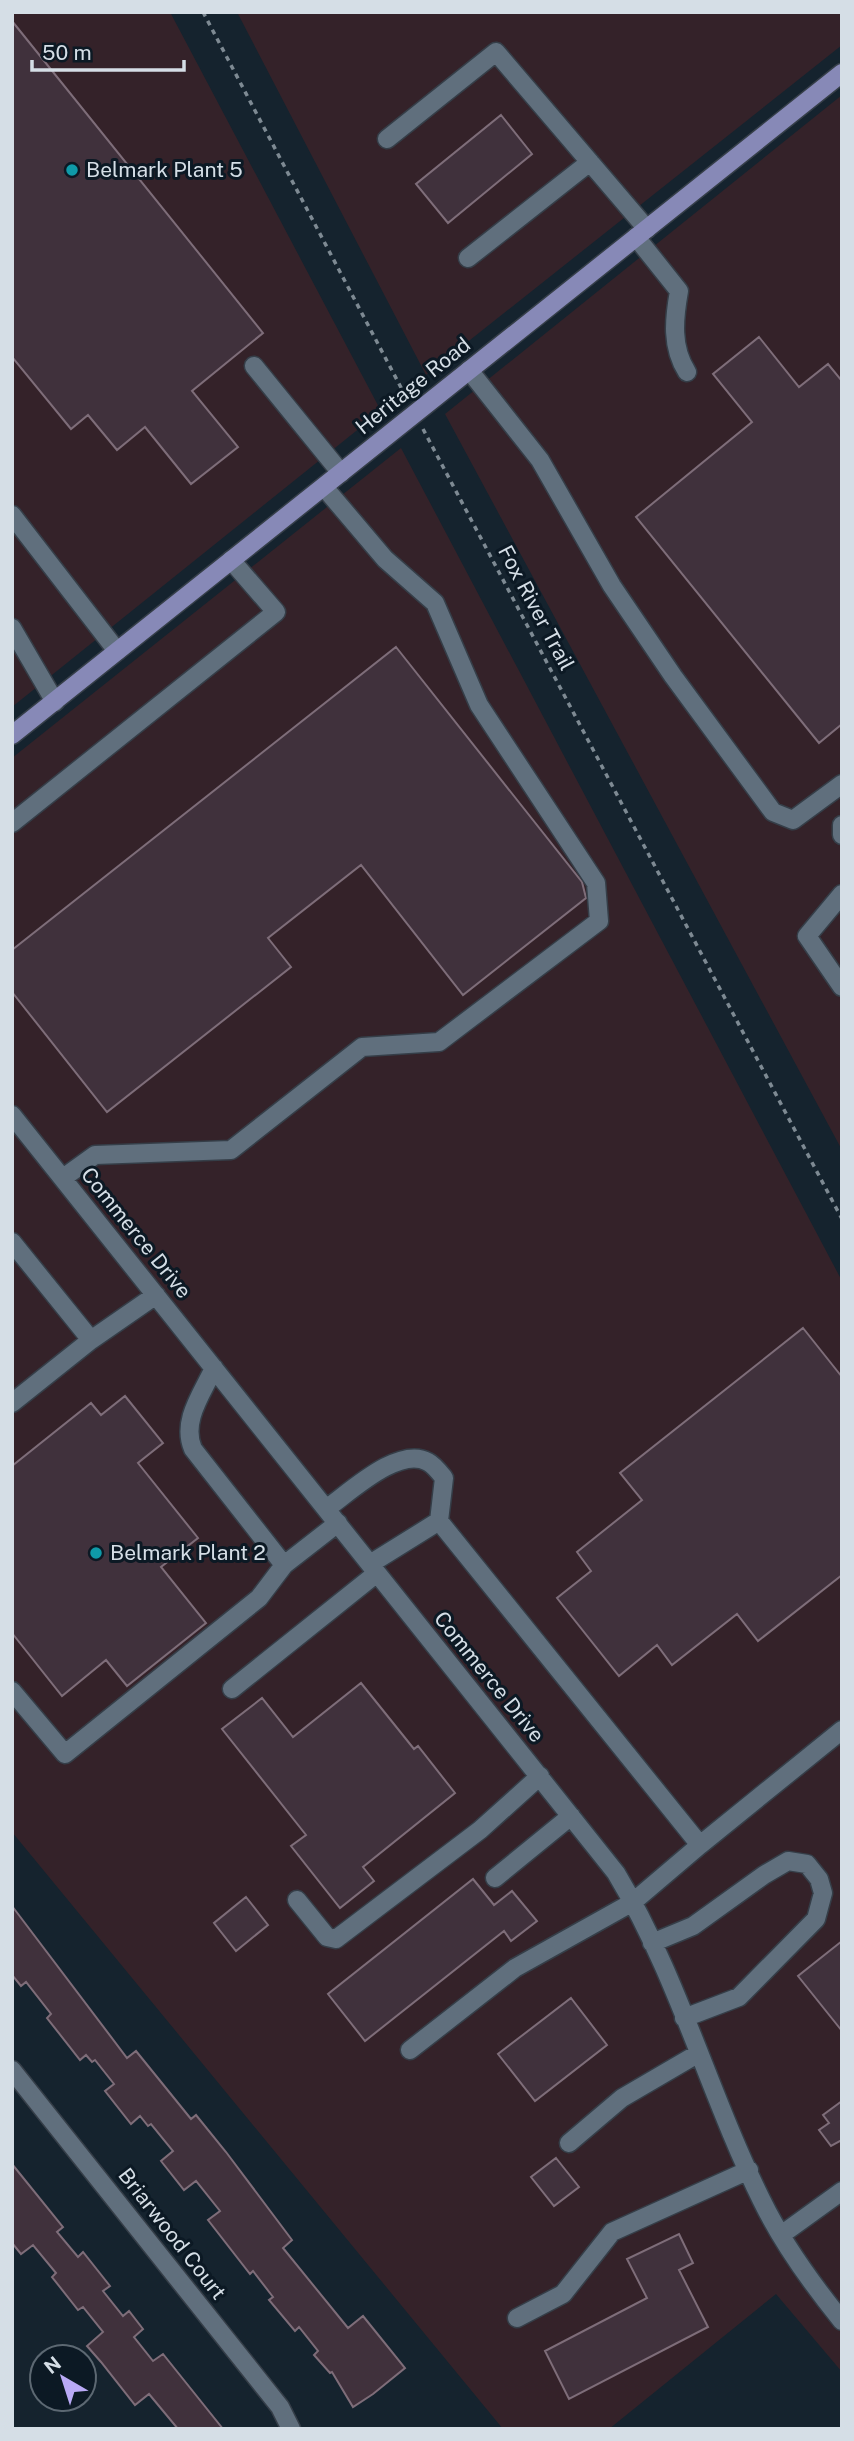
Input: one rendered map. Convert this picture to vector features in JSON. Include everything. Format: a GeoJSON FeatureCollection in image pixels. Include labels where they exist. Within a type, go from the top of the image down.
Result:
{"type":"FeatureCollection","features":[{"type":"Feature","properties":{"kind":"main road","name":"Heritage Road"},"geometry":{"type":"LineString","coordinates":[[12,735],[842,73]]}},
{"type":"Feature","properties":{"kind":"street"},"geometry":{"type":"LineString","coordinates":[[387,139],[496,52],[590,162],[642,233],[679,291],[674,317],[678,357],[687,372]]}},
{"type":"Feature","properties":{"kind":"street"},"geometry":{"type":"LineString","coordinates":[[468,258],[590,162]]}},
{"type":"Feature","properties":{"kind":"street"},"geometry":{"type":"LineString","coordinates":[[254,366],[341,473]]}},
{"type":"Feature","properties":{"kind":"street"},"geometry":{"type":"LineString","coordinates":[[469,370],[540,460],[612,586],[673,676],[773,812],[793,820],[842,784]]}},
{"type":"Feature","properties":{"kind":"street"},"geometry":{"type":"LineString","coordinates":[[63,1178],[95,1155],[231,1150],[362,1047],[439,1042],[599,921],[596,883],[479,705],[435,603],[385,559],[324,487]]}},
{"type":"Feature","properties":{"kind":"street"},"geometry":{"type":"LineString","coordinates":[[12,515],[117,651]]}},
{"type":"Feature","properties":{"kind":"street"},"geometry":{"type":"LineString","coordinates":[[12,822],[276,611],[231,560]]}},
{"type":"Feature","properties":{"kind":"street"},"geometry":{"type":"LineString","coordinates":[[12,628],[55,702]]}},
{"type":"Feature","properties":{"kind":"street"},"geometry":{"type":"LineString","coordinates":[[842,825],[842,835]]}},
{"type":"Feature","properties":{"kind":"street"},"geometry":{"type":"LineString","coordinates":[[842,894],[807,936],[842,987]]}},
{"type":"Feature","properties":{"kind":"street","name":"Commerce Drive"},"geometry":{"type":"LineString","coordinates":[[12,1115],[616,1874],[633,1902],[652,1943],[749,2170],[781,2235],[816,2290],[842,2321]]}},
{"type":"Feature","properties":{"kind":"street"},"geometry":{"type":"LineString","coordinates":[[12,1242],[91,1340]]}},
{"type":"Feature","properties":{"kind":"street"},"geometry":{"type":"LineString","coordinates":[[12,1403],[91,1340],[156,1295]]}},
{"type":"Feature","properties":{"kind":"street"},"geometry":{"type":"LineString","coordinates":[[214,1368],[189,1420],[187,1436],[192,1449],[284,1565]]}},
{"type":"Feature","properties":{"kind":"street"},"geometry":{"type":"LineString","coordinates":[[12,1691],[65,1754],[260,1598],[284,1565],[386,1466],[407,1458],[428,1461],[444,1478],[439,1521],[700,1845]]}},
{"type":"Feature","properties":{"kind":"street"},"geometry":{"type":"LineString","coordinates":[[232,1689],[374,1569],[439,1521]]}},
{"type":"Feature","properties":{"kind":"street"},"geometry":{"type":"LineString","coordinates":[[410,2050],[515,1968],[633,1902],[842,1730]]}},
{"type":"Feature","properties":{"kind":"street"},"geometry":{"type":"LineString","coordinates":[[297,1900],[327,1937],[336,1939],[480,1830],[540,1776]]}},
{"type":"Feature","properties":{"kind":"street"},"geometry":{"type":"LineString","coordinates":[[495,1878],[571,1816]]}},
{"type":"Feature","properties":{"kind":"street"},"geometry":{"type":"LineString","coordinates":[[652,1943],[693,1926],[764,1874],[788,1861],[807,1864],[819,1879],[823,1893],[816,1919],[774,1963],[739,1997],[684,2018]]}},
{"type":"Feature","properties":{"kind":"street"},"geometry":{"type":"LineString","coordinates":[[569,2143],[622,2098],[699,2053]]}},
{"type":"Feature","properties":{"kind":"street","name":"Briarwood Court"},"geometry":{"type":"LineString","coordinates":[[12,2070],[280,2407],[291,2429]]}},
{"type":"Feature","properties":{"kind":"street"},"geometry":{"type":"LineString","coordinates":[[517,2318],[562,2294],[612,2232],[749,2170]]}},
{"type":"Feature","properties":{"kind":"street"},"geometry":{"type":"LineString","coordinates":[[781,2235],[842,2191]]}},
{"type":"Feature","properties":{"kind":"path","name":"Fox River Trail"},"geometry":{"type":"LineString","coordinates":[[203,12],[842,1219]]}},
{"type":"Feature","properties":{"kind":"shaded area"},"geometry":{"type":"Polygon","coordinates":[[[12,12],[170,12],[381,411],[12,707],[12,12]]]}},
{"type":"Feature","properties":{"kind":"shaded area"},"geometry":{"type":"Polygon","coordinates":[[[237,12],[842,12],[842,45],[426,375],[237,12]]]}},
{"type":"Feature","properties":{"kind":"shaded area"},"geometry":{"type":"Polygon","coordinates":[[[842,95],[842,1150],[445,414],[842,95]]]}},
{"type":"Feature","properties":{"kind":"shaded area"},"geometry":{"type":"Polygon","coordinates":[[[401,448],[842,1281],[842,2372],[776,2294],[609,2429],[503,2429],[12,1832],[12,758],[401,448]]]}},
{"type":"Feature","properties":{"kind":"building","name":"Belmark Plant 5"},"geometry":{"type":"Polygon","coordinates":[[[12,21],[263,333],[192,391],[238,447],[191,484],[145,427],[117,450],[88,415],[71,429],[12,357],[12,21]]]}},
{"type":"Feature","properties":{"kind":"building"},"geometry":{"type":"Polygon","coordinates":[[[501,115],[532,154],[448,223],[416,184],[501,115]]]}},
{"type":"Feature","properties":{"kind":"building"},"geometry":{"type":"Polygon","coordinates":[[[759,337],[799,387],[828,364],[842,381],[842,724],[819,743],[636,517],[752,422],[713,374],[759,337]]]}},
{"type":"Feature","properties":{"kind":"building"},"geometry":{"type":"Polygon","coordinates":[[[396,647],[582,882],[586,898],[463,995],[361,865],[268,938],[291,967],[107,1112],[12,992],[12,950],[396,647]]]}},
{"type":"Feature","properties":{"kind":"building"},"geometry":{"type":"Polygon","coordinates":[[[803,1328],[842,1377],[842,1575],[758,1641],[737,1614],[672,1665],[657,1645],[619,1676],[557,1598],[591,1571],[577,1552],[642,1500],[620,1473],[803,1328]]]}},
{"type":"Feature","properties":{"kind":"building","name":"Belmark Plant 2"},"geometry":{"type":"Polygon","coordinates":[[[125,1396],[163,1443],[138,1463],[198,1538],[161,1567],[206,1623],[127,1686],[106,1660],[62,1696],[12,1633],[12,1466],[91,1403],[101,1415],[125,1396]]]}},
{"type":"Feature","properties":{"kind":"building"},"geometry":{"type":"Polygon","coordinates":[[[361,1683],[414,1749],[418,1746],[455,1793],[363,1867],[374,1881],[340,1908],[291,1846],[306,1835],[222,1729],[262,1698],[293,1737],[361,1683]]]}},
{"type":"Feature","properties":{"kind":"building"},"geometry":{"type":"Polygon","coordinates":[[[473,1879],[494,1905],[512,1891],[537,1921],[511,1941],[504,1931],[365,2041],[328,1994],[473,1879]]]}},
{"type":"Feature","properties":{"kind":"building"},"geometry":{"type":"Polygon","coordinates":[[[246,1897],[268,1925],[236,1951],[214,1923],[246,1897]]]}},
{"type":"Feature","properties":{"kind":"building"},"geometry":{"type":"Polygon","coordinates":[[[12,1906],[127,2058],[136,2051],[191,2119],[196,2115],[226,2152],[292,2240],[283,2248],[348,2328],[363,2316],[405,2368],[373,2394],[353,2407],[332,2372],[330,2373],[314,2355],[318,2351],[299,2327],[295,2331],[269,2300],[273,2297],[253,2271],[250,2274],[208,2220],[220,2211],[196,2181],[184,2190],[161,2161],[173,2151],[151,2124],[148,2126],[140,2116],[131,2124],[105,2091],[114,2084],[95,2060],[92,2062],[86,2055],[80,2060],[47,2018],[51,2014],[26,1982],[21,1986],[12,1975],[12,1906]]]}},
{"type":"Feature","properties":{"kind":"building"},"geometry":{"type":"Polygon","coordinates":[[[842,1941],[842,2031],[798,1976],[842,1941]]]}},
{"type":"Feature","properties":{"kind":"building"},"geometry":{"type":"Polygon","coordinates":[[[571,1998],[607,2045],[535,2101],[498,2054],[571,1998]]]}},
{"type":"Feature","properties":{"kind":"building"},"geometry":{"type":"Polygon","coordinates":[[[842,2101],[842,2140],[831,2146],[819,2130],[829,2123],[823,2115],[842,2101]]]}},
{"type":"Feature","properties":{"kind":"building"},"geometry":{"type":"Polygon","coordinates":[[[556,2158],[579,2187],[554,2206],[531,2177],[556,2158]]]}},
{"type":"Feature","properties":{"kind":"building"},"geometry":{"type":"Polygon","coordinates":[[[12,2164],[63,2227],[57,2232],[78,2257],[83,2252],[110,2286],[103,2291],[123,2316],[129,2311],[143,2329],[134,2337],[153,2361],[163,2354],[223,2429],[178,2429],[149,2394],[135,2405],[98,2359],[98,2343],[90,2343],[103,2332],[83,2307],[78,2310],[52,2277],[56,2273],[33,2245],[21,2254],[12,2243],[12,2164]]]}},
{"type":"Feature","properties":{"kind":"building"},"geometry":{"type":"Polygon","coordinates":[[[679,2234],[693,2263],[679,2270],[708,2327],[569,2399],[545,2351],[647,2298],[627,2259],[679,2234]]]}},
{"type":"Feature","properties":{"kind":"place","name":"Belmark Plant 5"},"geometry":{"type":"Point","coordinates":[72,170]}},
{"type":"Feature","properties":{"kind":"place","name":"Belmark Plant 2"},"geometry":{"type":"Point","coordinates":[96,1553]}}]}
